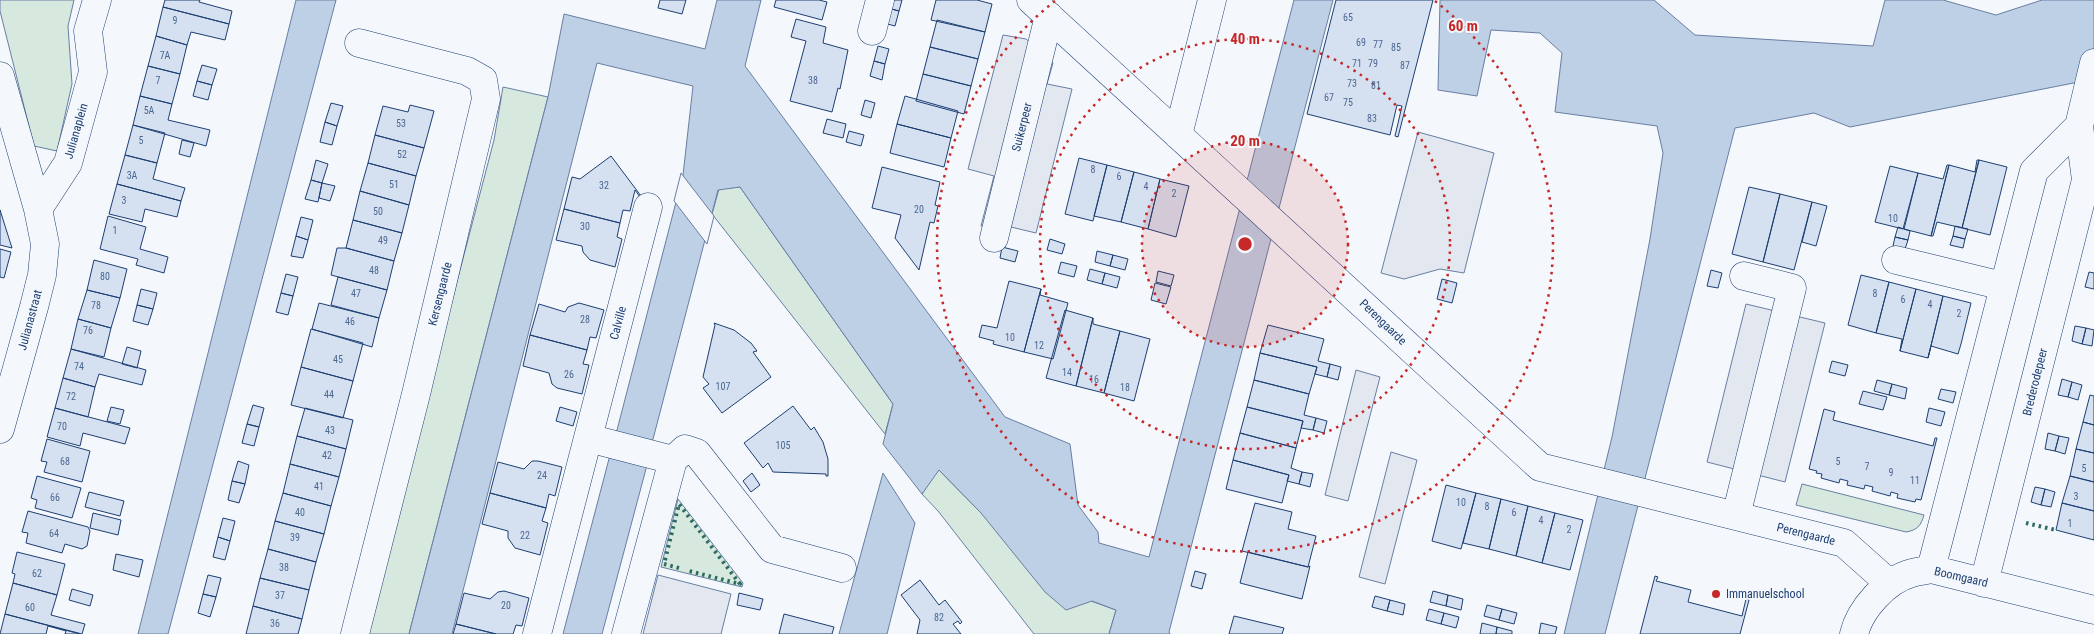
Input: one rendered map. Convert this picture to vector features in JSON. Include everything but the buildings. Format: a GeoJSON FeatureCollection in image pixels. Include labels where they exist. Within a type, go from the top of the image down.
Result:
{"type":"FeatureCollection","features":[{"type":"Feature","properties":{"kind":"street","name":"Julianaplein"},"geometry":{"type":"LineString","coordinates":[[38,209],[68,163],[93,72],[88,31],[97,0]]}},
{"type":"Feature","properties":{"kind":"street"},"geometry":{"type":"LineString","coordinates":[[872,31],[880,0]]}},
{"type":"Feature","properties":{"kind":"street"},"geometry":{"type":"LineString","coordinates":[[1178,135],[1212,0]]}},
{"type":"Feature","properties":{"kind":"street","name":"Suikerpeer"},"geometry":{"type":"LineString","coordinates":[[1040,8],[1178,135]]}},
{"type":"Feature","properties":{"kind":"street","name":"Suikerpeer"},"geometry":{"type":"LineString","coordinates":[[994,238],[1040,8]]}},
{"type":"Feature","properties":{"kind":"street","name":"Kersengaarde"},"geometry":{"type":"LineString","coordinates":[[355,634],[416,394],[486,99],[483,80],[467,71],[358,43]]}},
{"type":"Feature","properties":{"kind":"street","name":"Brederodepeer"},"geometry":{"type":"LineString","coordinates":[[1984,583],[2090,181],[2082,113],[2094,63]]}},
{"type":"Feature","properties":{"kind":"street"},"geometry":{"type":"LineString","coordinates":[[0,76],[38,209]]}},
{"type":"Feature","properties":{"kind":"street"},"geometry":{"type":"LineString","coordinates":[[1931,569],[2034,171],[2082,113]]}},
{"type":"Feature","properties":{"kind":"street","name":"Perengaarde"},"geometry":{"type":"LineString","coordinates":[[1178,135],[1540,467],[1844,543],[1890,584]]}},
{"type":"Feature","properties":{"kind":"street","name":"Calville"},"geometry":{"type":"LineString","coordinates":[[537,634],[598,441],[648,207]]}},
{"type":"Feature","properties":{"kind":"street","name":"Julianastraat"},"geometry":{"type":"LineString","coordinates":[[0,429],[42,275],[44,244],[38,209]]}},
{"type":"Feature","properties":{"kind":"street"},"geometry":{"type":"LineString","coordinates":[[1896,260],[2003,286]]}},
{"type":"Feature","properties":{"kind":"street"},"geometry":{"type":"LineString","coordinates":[[1736,516],[1792,288],[1744,276]]}},
{"type":"Feature","properties":{"kind":"street"},"geometry":{"type":"LineString","coordinates":[[598,441],[663,457],[685,449],[697,452],[772,549],[842,568]]}},
{"type":"Feature","properties":{"kind":"street"},"geometry":{"type":"LineString","coordinates":[[626,634],[663,457]]}},
{"type":"Feature","properties":{"kind":"street","name":"Boomgaard"},"geometry":{"type":"LineString","coordinates":[[1854,634],[1868,605],[1890,584],[1910,573],[1931,569],[2094,610]]}},
{"type":"Feature","properties":{"kind":"shaded area"},"geometry":{"type":"Polygon","coordinates":[[[0,0],[74,0],[68,26],[72,84],[57,151],[34,146],[0,11],[0,0]]]}},
{"type":"Feature","properties":{"kind":"shaded area"},"geometry":{"type":"Polygon","coordinates":[[[1003,35],[1026,39],[1053,63],[1047,84],[1072,89],[1036,233],[1011,227],[981,226],[994,176],[968,169],[1003,35]]]}},
{"type":"Feature","properties":{"kind":"shaded area"},"geometry":{"type":"Polygon","coordinates":[[[503,87],[548,97],[409,634],[365,634],[494,140],[503,87]]]}},
{"type":"Feature","properties":{"kind":"shaded area"},"geometry":{"type":"Polygon","coordinates":[[[1418,132],[1494,153],[1464,273],[1440,269],[1404,279],[1381,273],[1418,132]]]}},
{"type":"Feature","properties":{"kind":"shaded area"},"geometry":{"type":"Polygon","coordinates":[[[740,187],[893,404],[885,434],[712,214],[719,189],[740,187]]]}},
{"type":"Feature","properties":{"kind":"shaded area"},"geometry":{"type":"Polygon","coordinates":[[[1746,304],[1825,323],[1785,482],[1707,462],[1746,304]]]}},
{"type":"Feature","properties":{"kind":"shaded area"},"geometry":{"type":"Polygon","coordinates":[[[1356,370],[1380,377],[1348,501],[1325,495],[1356,370]]]}},
{"type":"Feature","properties":{"kind":"shaded area"},"geometry":{"type":"Polygon","coordinates":[[[1391,452],[1417,460],[1385,584],[1359,577],[1391,452]]]}},
{"type":"Feature","properties":{"kind":"shaded area"},"geometry":{"type":"Polygon","coordinates":[[[938,469],[981,513],[1091,601],[1116,610],[1109,634],[1034,634],[938,511],[922,494],[938,469]]]}},
{"type":"Feature","properties":{"kind":"shaded area"},"geometry":{"type":"Polygon","coordinates":[[[1802,484],[1924,515],[1922,522],[1918,526],[1906,532],[1796,505],[1802,484]]]}},
{"type":"Feature","properties":{"kind":"shaded area"},"geometry":{"type":"Polygon","coordinates":[[[678,499],[743,583],[742,587],[661,567],[678,499]]]}},
{"type":"Feature","properties":{"kind":"shaded area"},"geometry":{"type":"Polygon","coordinates":[[[658,575],[731,594],[721,634],[643,634],[658,575]]]}},
{"type":"Feature","properties":{"kind":"water"},"geometry":{"type":"Polygon","coordinates":[[[296,0],[336,0],[168,634],[138,634],[296,0]]]}},
{"type":"Feature","properties":{"kind":"water"},"geometry":{"type":"Polygon","coordinates":[[[717,0],[761,0],[745,66],[1005,417],[1070,444],[1078,505],[1098,532],[1099,543],[1149,557],[1294,0],[1333,0],[1170,634],[1109,634],[1116,610],[1092,601],[1066,610],[1045,592],[981,513],[939,470],[922,494],[883,444],[893,404],[740,187],[718,190],[652,443],[616,434],[683,175],[693,86],[597,63],[452,634],[409,634],[548,97],[564,14],[705,49],[717,0]]]}},
{"type":"Feature","properties":{"kind":"water"},"geometry":{"type":"Polygon","coordinates":[[[1440,0],[1654,0],[1695,35],[1873,46],[1885,0],[1943,0],[1996,15],[2042,0],[2094,0],[2094,79],[1850,127],[1814,113],[1735,128],[1605,634],[1564,634],[1612,437],[1650,239],[1663,153],[1657,126],[1555,112],[1562,53],[1540,33],[1491,30],[1477,96],[1438,90],[1440,0]]]}},
{"type":"Feature","properties":{"kind":"water"},"geometry":{"type":"Polygon","coordinates":[[[610,455],[647,465],[602,634],[563,634],[610,455]]]}},
{"type":"Feature","properties":{"kind":"water"},"geometry":{"type":"Polygon","coordinates":[[[883,473],[915,523],[887,634],[839,634],[883,473]]]}},
{"type":"Feature","properties":{"kind":"pier"},"geometry":{"type":"Polygon","coordinates":[[[681,173],[714,216],[707,244],[674,201],[681,173]]]}},
{"type":"Feature","properties":{"kind":"hedge"},"geometry":{"type":"LineString","coordinates":[[679,568],[664,564],[679,504],[740,584],[689,571]]}},
{"type":"Feature","properties":{"kind":"hedge"},"geometry":{"type":"LineString","coordinates":[[2026,523],[2056,530]]}},
{"type":"Feature","properties":{"kind":"place","name":"Immanuelschool"},"geometry":{"type":"Point","coordinates":[1716,594]}}]}
